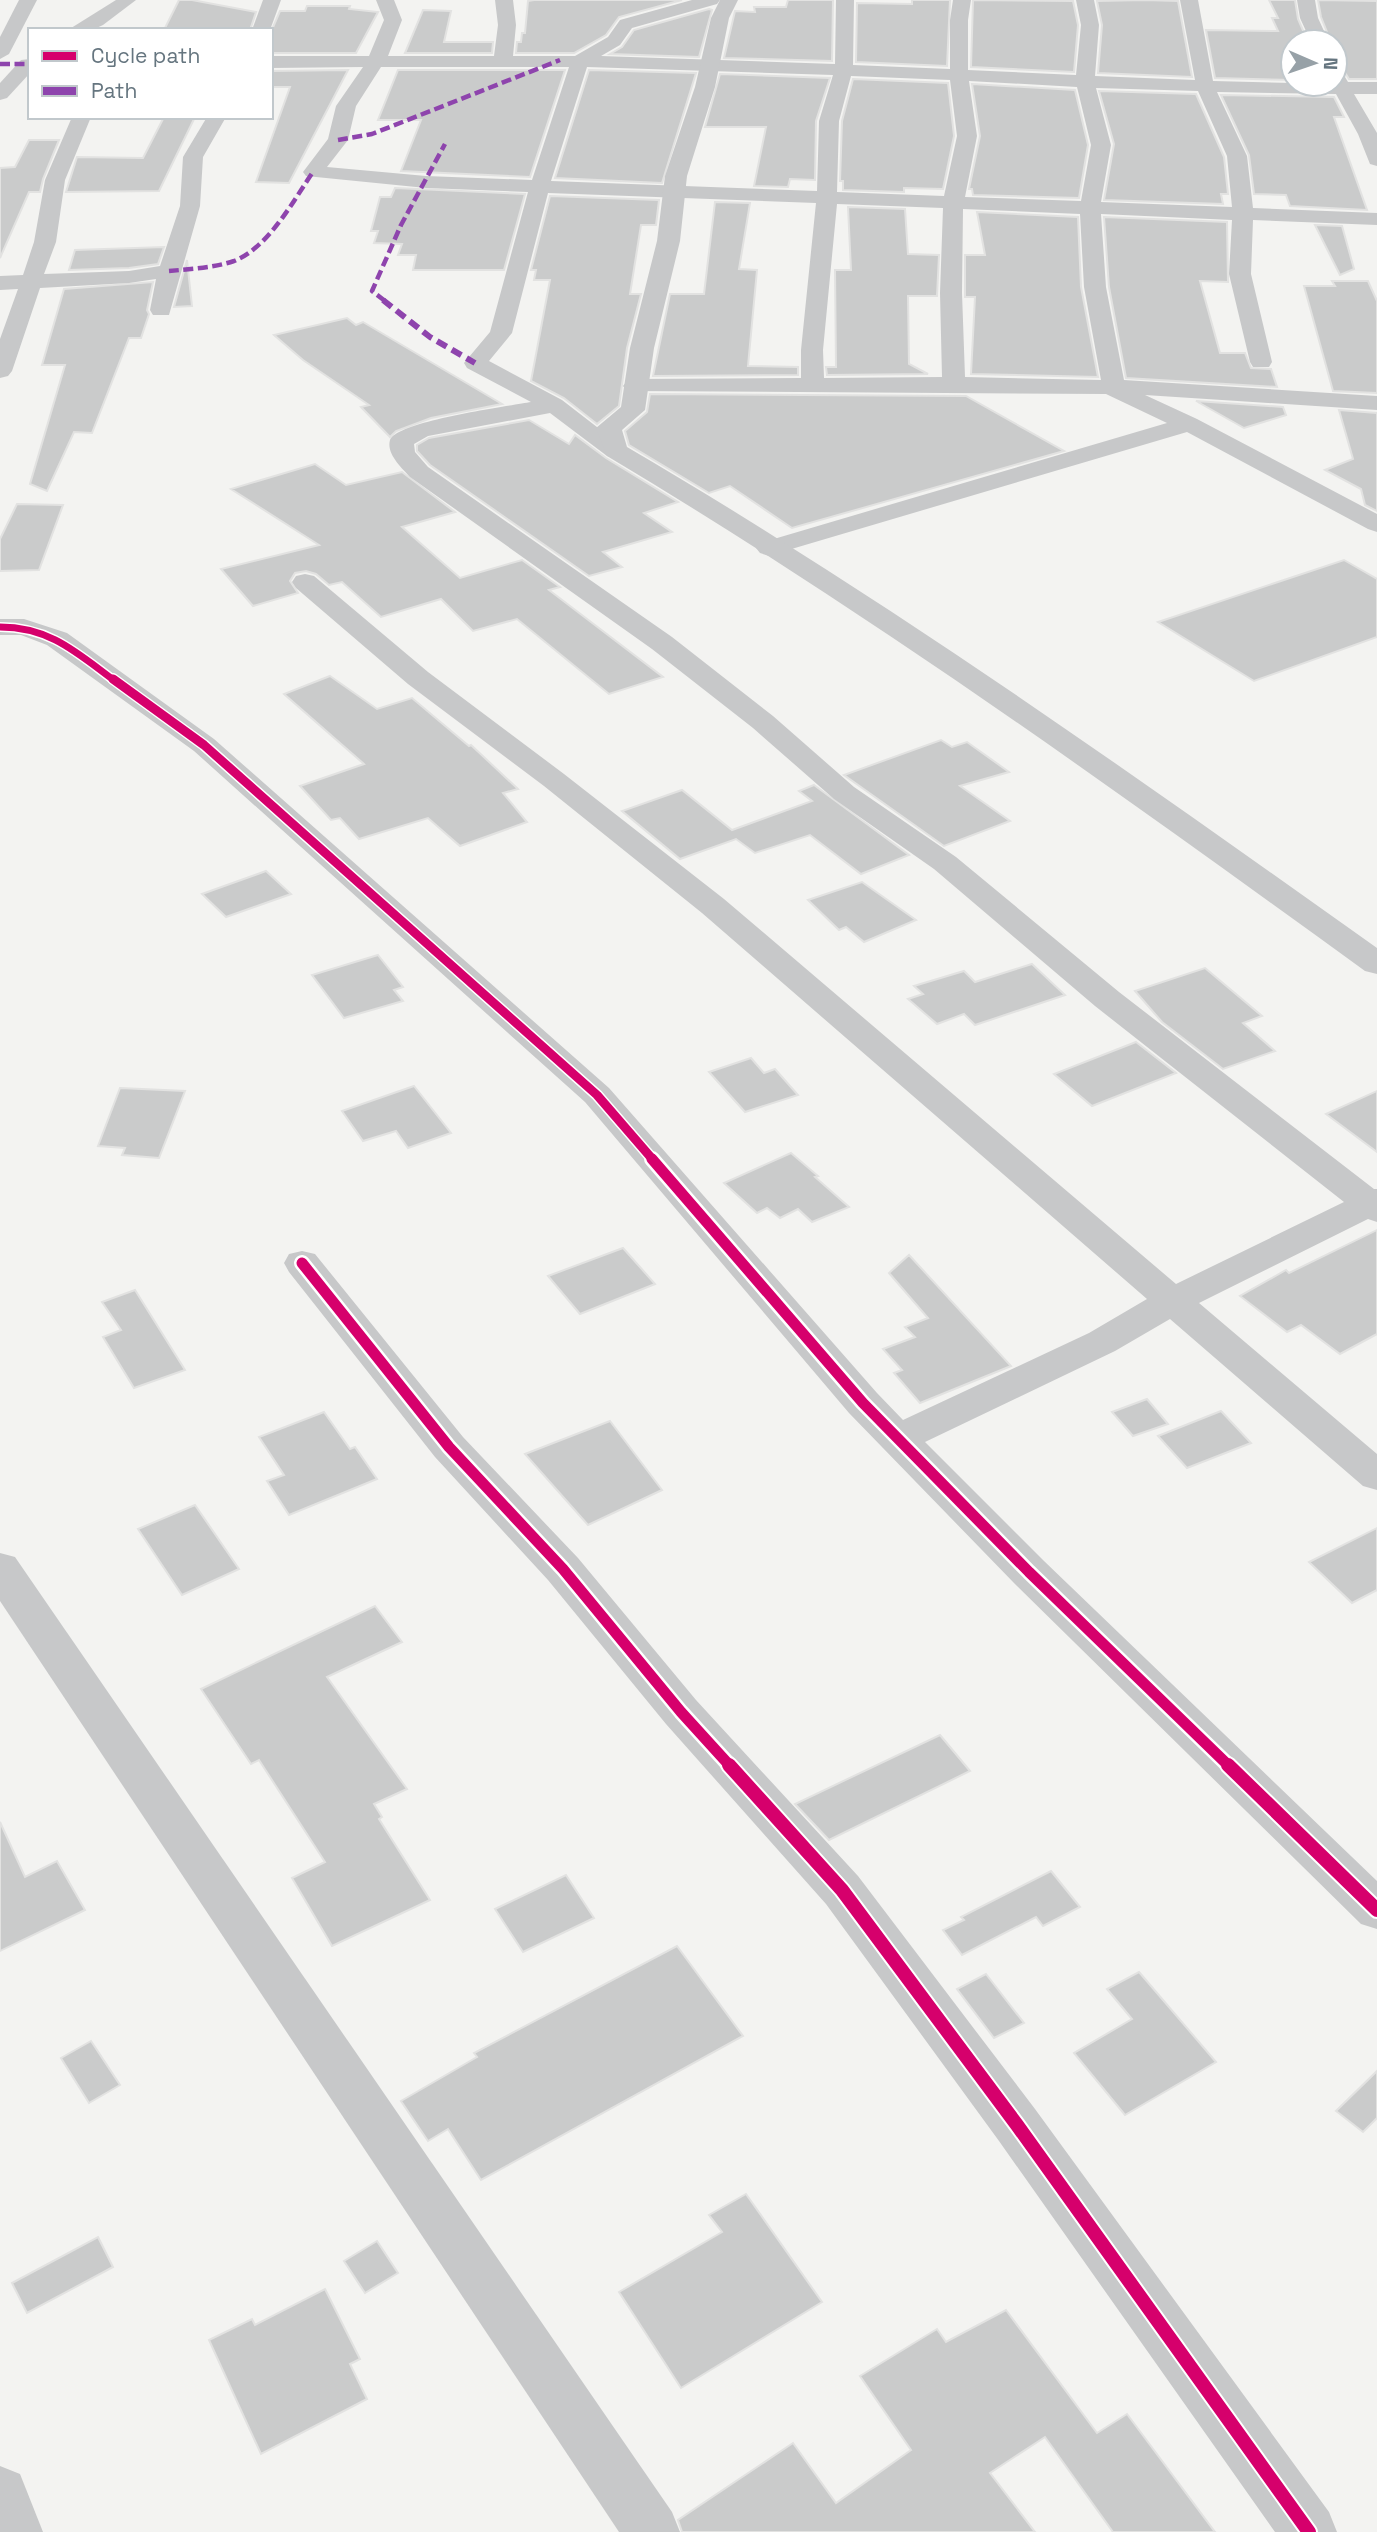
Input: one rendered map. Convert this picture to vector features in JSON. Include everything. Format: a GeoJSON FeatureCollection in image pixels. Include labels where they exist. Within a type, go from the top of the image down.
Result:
{"type":"FeatureCollection","features":[{"type":"Feature","properties":{"kind":"street"},"geometry":{"type":"LineString","coordinates":[[1,52],[28,0]]}},
{"type":"Feature","properties":{"kind":"street"},"geometry":{"type":"LineString","coordinates":[[82,28],[97,22],[127,0]]}},
{"type":"Feature","properties":{"kind":"street"},"geometry":{"type":"LineString","coordinates":[[262,28],[272,0]]}},
{"type":"Feature","properties":{"kind":"street"},"geometry":{"type":"LineString","coordinates":[[385,0],[393,20],[376,61],[346,106],[338,140],[313,172],[426,181],[1377,219]]}},
{"type":"Feature","properties":{"kind":"street"},"geometry":{"type":"LineString","coordinates":[[503,60],[507,25],[504,0]]}},
{"type":"Feature","properties":{"kind":"street"},"geometry":{"type":"LineString","coordinates":[[624,0],[626,24]]}},
{"type":"Feature","properties":{"kind":"street"},"geometry":{"type":"LineString","coordinates":[[711,0],[626,24],[614,41],[580,61],[540,185],[500,333],[475,363],[554,405],[616,451],[709,506],[1073,746],[1377,964]]}},
{"type":"Feature","properties":{"kind":"street"},"geometry":{"type":"LineString","coordinates":[[616,451],[609,428],[633,410],[650,303],[668,244],[673,191],[688,131],[705,87],[720,20],[729,0]]}},
{"type":"Feature","properties":{"kind":"street"},"geometry":{"type":"LineString","coordinates":[[813,383],[812,350],[827,197],[828,121],[844,69],[845,0]]}},
{"type":"Feature","properties":{"kind":"street"},"geometry":{"type":"LineString","coordinates":[[954,384],[951,293],[953,204],[967,136],[959,75],[959,20],[962,0]]}},
{"type":"Feature","properties":{"kind":"street"},"geometry":{"type":"LineString","coordinates":[[1084,0],[1090,25],[1085,82],[1101,145],[1090,209],[1095,287],[1114,389]]}},
{"type":"Feature","properties":{"kind":"street"},"geometry":{"type":"LineString","coordinates":[[1189,0],[1205,86],[1237,156],[1243,214],[1240,274],[1261,362]]}},
{"type":"Feature","properties":{"kind":"street"},"geometry":{"type":"LineString","coordinates":[[1306,0],[1314,28]]}},
{"type":"Feature","properties":{"kind":"street"},"geometry":{"type":"LineString","coordinates":[[1,52],[28,45]]}},
{"type":"Feature","properties":{"kind":"street"},"geometry":{"type":"LineString","coordinates":[[273,62],[580,61],[844,69],[1205,86],[1279,84]]}},
{"type":"Feature","properties":{"kind":"street"},"geometry":{"type":"LineString","coordinates":[[0,94],[28,64]]}},
{"type":"Feature","properties":{"kind":"street"},"geometry":{"type":"LineString","coordinates":[[1349,84],[1377,88]]}},
{"type":"Feature","properties":{"kind":"street"},"geometry":{"type":"LineString","coordinates":[[1347,98],[1368,134],[1377,160]]}},
{"type":"Feature","properties":{"kind":"street"},"geometry":{"type":"LineString","coordinates":[[0,371],[45,242],[55,180],[81,119]]}},
{"type":"Feature","properties":{"kind":"street"},"geometry":{"type":"LineString","coordinates":[[161,310],[169,271],[190,206],[193,157],[216,119]]}},
{"type":"Feature","properties":{"kind":"street"},"geometry":{"type":"LineString","coordinates":[[0,283],[129,276],[169,271]]}},
{"type":"Feature","properties":{"kind":"street"},"geometry":{"type":"LineString","coordinates":[[635,386],[813,383],[1158,388],[1375,404]]}},
{"type":"Feature","properties":{"kind":"street"},"geometry":{"type":"LineString","coordinates":[[1114,389],[1189,424],[1377,524]]}},
{"type":"Feature","properties":{"kind":"street"},"geometry":{"type":"LineString","coordinates":[[554,405],[421,430],[402,441],[403,453],[419,472],[662,643],[763,722],[844,793],[945,863],[1107,999],[1374,1205],[1172,1301],[1102,1342],[898,1438]]}},
{"type":"Feature","properties":{"kind":"street"},"geometry":{"type":"LineString","coordinates":[[769,548],[1189,424]]}},
{"type":"Feature","properties":{"kind":"street"},"geometry":{"type":"LineString","coordinates":[[305,582],[418,678],[554,780],[713,906],[1377,1476]]}},
{"type":"Feature","properties":{"kind":"street"},"geometry":{"type":"LineString","coordinates":[[0,627],[24,627],[58,639],[204,745],[597,1095],[863,1403],[1029,1572],[1377,1910]]}},
{"type":"Feature","properties":{"kind":"street"},"geometry":{"type":"LineString","coordinates":[[302,1263],[449,1447],[563,1569],[681,1712],[842,1890],[1017,2125],[1309,2532]]}},
{"type":"Feature","properties":{"kind":"street"},"geometry":{"type":"LineString","coordinates":[[0,1568],[652,2532]]}},
{"type":"Feature","properties":{"kind":"street"},"geometry":{"type":"LineString","coordinates":[[0,2493],[15,2532]]}},
{"type":"Feature","properties":{"kind":"building"},"geometry":{"type":"Polygon","coordinates":[[[179,0],[256,12],[251,28],[165,28],[179,0]]]}},
{"type":"Feature","properties":{"kind":"building"},"geometry":{"type":"Polygon","coordinates":[[[682,0],[619,17],[606,35],[574,53],[516,53],[517,42],[521,42],[522,33],[525,33],[528,1],[682,0]]]}},
{"type":"Feature","properties":{"kind":"building"},"geometry":{"type":"Polygon","coordinates":[[[788,0],[833,0],[832,61],[724,58],[735,11],[755,12],[754,7],[786,7],[788,0]]]}},
{"type":"Feature","properties":{"kind":"building"},"geometry":{"type":"Polygon","coordinates":[[[912,0],[950,0],[947,66],[856,62],[857,3],[912,4],[912,0]]]}},
{"type":"Feature","properties":{"kind":"building"},"geometry":{"type":"Polygon","coordinates":[[[973,0],[1073,1],[1078,25],[1074,72],[971,67],[973,0]]]}},
{"type":"Feature","properties":{"kind":"building"},"geometry":{"type":"Polygon","coordinates":[[[1269,0],[1295,0],[1302,28],[1279,28],[1279,80],[1215,78],[1206,30],[1278,31],[1272,18],[1278,18],[1269,0]]]}},
{"type":"Feature","properties":{"kind":"building"},"geometry":{"type":"Polygon","coordinates":[[[1318,0],[1377,1],[1377,79],[1349,79],[1349,28],[1325,28],[1318,0]]]}},
{"type":"Feature","properties":{"kind":"building"},"geometry":{"type":"Polygon","coordinates":[[[1097,1],[1178,1],[1192,77],[1098,73],[1102,25],[1097,1]]]}},
{"type":"Feature","properties":{"kind":"building"},"geometry":{"type":"Polygon","coordinates":[[[307,6],[350,6],[349,9],[378,12],[356,53],[273,53],[273,28],[280,11],[305,11],[307,6]]]}},
{"type":"Feature","properties":{"kind":"building"},"geometry":{"type":"Polygon","coordinates":[[[423,10],[451,11],[444,42],[493,42],[492,53],[405,53],[423,10]]]}},
{"type":"Feature","properties":{"kind":"building"},"geometry":{"type":"Polygon","coordinates":[[[712,10],[699,57],[610,54],[622,47],[634,30],[712,10]]]}},
{"type":"Feature","properties":{"kind":"building"},"geometry":{"type":"Polygon","coordinates":[[[348,70],[289,183],[256,182],[290,87],[273,87],[273,71],[348,70]]]}},
{"type":"Feature","properties":{"kind":"building"},"geometry":{"type":"Polygon","coordinates":[[[398,70],[565,70],[530,177],[401,171],[421,120],[378,120],[398,70]]]}},
{"type":"Feature","properties":{"kind":"building"},"geometry":{"type":"Polygon","coordinates":[[[589,70],[696,73],[662,183],[555,178],[589,70]]]}},
{"type":"Feature","properties":{"kind":"building"},"geometry":{"type":"Polygon","coordinates":[[[720,74],[830,78],[816,121],[815,180],[790,179],[788,187],[754,186],[766,127],[705,127],[720,74]]]}},
{"type":"Feature","properties":{"kind":"building"},"geometry":{"type":"Polygon","coordinates":[[[853,79],[948,83],[954,136],[943,189],[904,188],[904,192],[843,190],[843,181],[840,181],[842,121],[853,79]]]}},
{"type":"Feature","properties":{"kind":"building"},"geometry":{"type":"Polygon","coordinates":[[[972,84],[1075,90],[1088,145],[1079,198],[973,195],[972,189],[969,189],[980,136],[972,84]]]}},
{"type":"Feature","properties":{"kind":"building"},"geometry":{"type":"Polygon","coordinates":[[[1099,91],[1196,94],[1224,157],[1228,194],[1221,194],[1223,204],[1104,200],[1114,144],[1099,91]]]}},
{"type":"Feature","properties":{"kind":"building"},"geometry":{"type":"Polygon","coordinates":[[[1221,95],[1334,98],[1344,117],[1334,117],[1367,210],[1290,206],[1286,195],[1254,194],[1249,155],[1221,95]]]}},
{"type":"Feature","properties":{"kind":"building"},"geometry":{"type":"Polygon","coordinates":[[[163,119],[194,119],[159,191],[66,192],[77,157],[143,158],[163,119]]]}},
{"type":"Feature","properties":{"kind":"building"},"geometry":{"type":"Polygon","coordinates":[[[29,140],[59,140],[40,192],[29,192],[0,258],[0,168],[15,167],[29,140]]]}},
{"type":"Feature","properties":{"kind":"building"},"geometry":{"type":"Polygon","coordinates":[[[395,188],[525,194],[504,270],[413,270],[416,255],[398,255],[402,244],[374,243],[378,231],[371,231],[380,197],[391,197],[395,188]]]}},
{"type":"Feature","properties":{"kind":"building"},"geometry":{"type":"Polygon","coordinates":[[[550,196],[659,200],[656,225],[641,225],[630,294],[641,294],[627,348],[619,406],[597,424],[564,398],[531,381],[550,280],[534,280],[536,270],[531,270],[550,196]]]}},
{"type":"Feature","properties":{"kind":"building"},"geometry":{"type":"Polygon","coordinates":[[[715,202],[750,203],[739,269],[757,270],[748,366],[798,367],[798,375],[653,376],[670,294],[704,294],[715,202]]]}},
{"type":"Feature","properties":{"kind":"building"},"geometry":{"type":"Polygon","coordinates":[[[848,207],[905,209],[908,254],[939,255],[937,296],[908,296],[909,364],[928,374],[827,375],[826,367],[836,367],[835,270],[851,270],[848,207]]]}},
{"type":"Feature","properties":{"kind":"building"},"geometry":{"type":"Polygon","coordinates":[[[977,212],[1078,217],[1081,287],[1098,377],[971,374],[975,297],[965,297],[965,255],[985,255],[977,212]]]}},
{"type":"Feature","properties":{"kind":"building"},"geometry":{"type":"Polygon","coordinates":[[[1104,217],[1227,222],[1228,282],[1200,281],[1220,353],[1245,353],[1251,368],[1271,369],[1277,387],[1126,378],[1109,287],[1104,217]]]}},
{"type":"Feature","properties":{"kind":"building"},"geometry":{"type":"Polygon","coordinates":[[[1315,225],[1342,226],[1354,269],[1340,275],[1315,225]]]}},
{"type":"Feature","properties":{"kind":"building"},"geometry":{"type":"Polygon","coordinates":[[[164,247],[158,264],[69,270],[75,250],[164,247]]]}},
{"type":"Feature","properties":{"kind":"building"},"geometry":{"type":"Polygon","coordinates":[[[187,260],[192,306],[174,307],[187,260]]]}},
{"type":"Feature","properties":{"kind":"building"},"geometry":{"type":"Polygon","coordinates":[[[1332,281],[1368,281],[1377,301],[1377,393],[1333,391],[1304,286],[1335,286],[1332,281]]]}},
{"type":"Feature","properties":{"kind":"building"},"geometry":{"type":"Polygon","coordinates":[[[153,282],[147,310],[149,314],[141,338],[129,338],[92,433],[74,432],[47,491],[30,484],[65,365],[42,365],[64,289],[153,282]]]}},
{"type":"Feature","properties":{"kind":"building"},"geometry":{"type":"Polygon","coordinates":[[[347,318],[356,325],[363,322],[502,404],[431,418],[396,431],[390,437],[361,407],[369,405],[303,360],[274,335],[347,318]]]}},
{"type":"Feature","properties":{"kind":"building"},"geometry":{"type":"Polygon","coordinates":[[[650,394],[966,396],[1064,451],[792,528],[730,486],[709,493],[629,445],[625,431],[647,412],[650,394]]]}},
{"type":"Feature","properties":{"kind":"building"},"geometry":{"type":"Polygon","coordinates":[[[1196,401],[1283,407],[1286,415],[1244,428],[1196,401]]]}},
{"type":"Feature","properties":{"kind":"building"},"geometry":{"type":"Polygon","coordinates":[[[1339,410],[1377,413],[1377,511],[1365,505],[1361,489],[1325,470],[1353,459],[1339,410]]]}},
{"type":"Feature","properties":{"kind":"building"},"geometry":{"type":"Polygon","coordinates":[[[529,420],[569,444],[575,435],[606,458],[678,502],[644,513],[672,532],[603,552],[622,567],[589,576],[430,465],[417,451],[417,445],[429,438],[529,420]]]}},
{"type":"Feature","properties":{"kind":"building"},"geometry":{"type":"Polygon","coordinates":[[[315,464],[346,485],[402,472],[455,512],[402,527],[460,578],[522,560],[560,587],[549,590],[663,677],[609,694],[517,619],[473,631],[441,599],[381,617],[342,582],[329,585],[316,574],[306,571],[295,573],[290,581],[298,593],[253,606],[221,569],[319,545],[231,489],[315,464]]]}},
{"type":"Feature","properties":{"kind":"building"},"geometry":{"type":"Polygon","coordinates":[[[17,504],[63,505],[39,570],[0,571],[0,539],[17,504]]]}},
{"type":"Feature","properties":{"kind":"building"},"geometry":{"type":"Polygon","coordinates":[[[1344,560],[1377,579],[1377,637],[1254,681],[1158,622],[1344,560]]]}},
{"type":"Feature","properties":{"kind":"building"},"geometry":{"type":"Polygon","coordinates":[[[330,676],[377,709],[412,698],[471,745],[518,789],[503,793],[527,822],[460,846],[428,818],[359,839],[340,818],[331,820],[300,786],[364,764],[284,694],[330,676]]]}},
{"type":"Feature","properties":{"kind":"building"},"geometry":{"type":"Polygon","coordinates":[[[941,740],[952,747],[967,742],[1009,772],[960,786],[1010,821],[944,846],[844,775],[941,740]]]}},
{"type":"Feature","properties":{"kind":"building"},"geometry":{"type":"Polygon","coordinates":[[[814,785],[909,855],[861,874],[810,835],[755,853],[736,839],[680,859],[622,811],[682,790],[732,830],[812,801],[799,791],[814,785]]]}},
{"type":"Feature","properties":{"kind":"building"},"geometry":{"type":"Polygon","coordinates":[[[266,871],[291,894],[226,917],[202,894],[266,871]]]}},
{"type":"Feature","properties":{"kind":"building"},"geometry":{"type":"Polygon","coordinates":[[[862,882],[916,920],[864,942],[846,927],[839,930],[808,900],[862,882]]]}},
{"type":"Feature","properties":{"kind":"building"},"geometry":{"type":"Polygon","coordinates":[[[378,955],[403,987],[394,990],[403,1001],[344,1018],[312,975],[378,955]]]}},
{"type":"Feature","properties":{"kind":"building"},"geometry":{"type":"Polygon","coordinates":[[[1032,964],[1065,995],[975,1025],[964,1014],[937,1024],[908,999],[923,994],[914,986],[964,971],[975,982],[1032,964]]]}},
{"type":"Feature","properties":{"kind":"building"},"geometry":{"type":"Polygon","coordinates":[[[1205,968],[1262,1016],[1243,1023],[1275,1051],[1223,1069],[1162,1022],[1135,991],[1205,968]]]}},
{"type":"Feature","properties":{"kind":"building"},"geometry":{"type":"Polygon","coordinates":[[[1136,1042],[1176,1073],[1092,1106],[1054,1074],[1136,1042]]]}},
{"type":"Feature","properties":{"kind":"building"},"geometry":{"type":"Polygon","coordinates":[[[751,1058],[764,1073],[775,1069],[798,1095],[745,1112],[709,1072],[751,1058]]]}},
{"type":"Feature","properties":{"kind":"building"},"geometry":{"type":"Polygon","coordinates":[[[414,1086],[451,1133],[408,1148],[396,1131],[363,1141],[342,1111],[414,1086]]]}},
{"type":"Feature","properties":{"kind":"building"},"geometry":{"type":"Polygon","coordinates":[[[120,1088],[185,1091],[159,1158],[122,1155],[125,1148],[98,1146],[120,1088]]]}},
{"type":"Feature","properties":{"kind":"building"},"geometry":{"type":"Polygon","coordinates":[[[1377,1091],[1377,1152],[1326,1114],[1377,1091]]]}},
{"type":"Feature","properties":{"kind":"building"},"geometry":{"type":"Polygon","coordinates":[[[791,1153],[849,1207],[812,1222],[798,1209],[780,1218],[767,1208],[757,1213],[724,1183],[791,1153]]]}},
{"type":"Feature","properties":{"kind":"building"},"geometry":{"type":"Polygon","coordinates":[[[1377,1230],[1377,1334],[1340,1354],[1301,1325],[1287,1332],[1240,1296],[1286,1270],[1289,1273],[1377,1230]]]}},
{"type":"Feature","properties":{"kind":"building"},"geometry":{"type":"Polygon","coordinates":[[[623,1248],[655,1284],[580,1314],[548,1276],[623,1248]]]}},
{"type":"Feature","properties":{"kind":"building"},"geometry":{"type":"Polygon","coordinates":[[[909,1255],[1011,1366],[920,1403],[894,1373],[902,1370],[883,1349],[915,1337],[905,1327],[928,1318],[889,1273],[909,1255]]]}},
{"type":"Feature","properties":{"kind":"building"},"geometry":{"type":"Polygon","coordinates":[[[135,1290],[185,1370],[134,1388],[103,1337],[121,1330],[102,1302],[135,1290]]]}},
{"type":"Feature","properties":{"kind":"building"},"geometry":{"type":"Polygon","coordinates":[[[1147,1399],[1168,1424],[1133,1436],[1112,1412],[1147,1399]]]}},
{"type":"Feature","properties":{"kind":"building"},"geometry":{"type":"Polygon","coordinates":[[[1221,1411],[1251,1443],[1187,1468],[1158,1436],[1221,1411]]]}},
{"type":"Feature","properties":{"kind":"building"},"geometry":{"type":"Polygon","coordinates":[[[324,1412],[350,1449],[355,1447],[377,1479],[289,1515],[267,1481],[284,1475],[259,1437],[324,1412]]]}},
{"type":"Feature","properties":{"kind":"building"},"geometry":{"type":"Polygon","coordinates":[[[610,1421],[662,1490],[588,1525],[525,1454],[610,1421]]]}},
{"type":"Feature","properties":{"kind":"building"},"geometry":{"type":"Polygon","coordinates":[[[195,1505],[239,1569],[182,1595],[138,1529],[195,1505]]]}},
{"type":"Feature","properties":{"kind":"building"},"geometry":{"type":"Polygon","coordinates":[[[1377,1528],[1377,1590],[1352,1603],[1309,1562],[1377,1528]]]}},
{"type":"Feature","properties":{"kind":"building"},"geometry":{"type":"Polygon","coordinates":[[[375,1606],[402,1642],[327,1677],[407,1789],[374,1804],[382,1817],[379,1819],[430,1900],[332,1946],[292,1878],[325,1862],[259,1760],[251,1764],[201,1689],[375,1606]]]}},
{"type":"Feature","properties":{"kind":"building"},"geometry":{"type":"Polygon","coordinates":[[[940,1735],[970,1771],[829,1840],[795,1804],[940,1735]]]}},
{"type":"Feature","properties":{"kind":"building"},"geometry":{"type":"Polygon","coordinates":[[[0,1822],[25,1877],[57,1861],[85,1910],[0,1951],[0,1822]]]}},
{"type":"Feature","properties":{"kind":"building"},"geometry":{"type":"Polygon","coordinates":[[[1051,1871],[1080,1907],[1043,1926],[1036,1917],[962,1955],[943,1930],[964,1920],[961,1917],[1051,1871]]]}},
{"type":"Feature","properties":{"kind":"building"},"geometry":{"type":"Polygon","coordinates":[[[566,1875],[594,1918],[523,1952],[495,1909],[566,1875]]]}},
{"type":"Feature","properties":{"kind":"building"},"geometry":{"type":"Polygon","coordinates":[[[677,1946],[743,2036],[481,2180],[448,2129],[428,2141],[401,2101],[477,2057],[474,2053],[677,1946]]]}},
{"type":"Feature","properties":{"kind":"building"},"geometry":{"type":"Polygon","coordinates":[[[1139,1972],[1216,2062],[1125,2115],[1074,2053],[1132,2019],[1107,1989],[1139,1972]]]}},
{"type":"Feature","properties":{"kind":"building"},"geometry":{"type":"Polygon","coordinates":[[[986,1974],[1024,2023],[994,2038],[957,1989],[986,1974]]]}},
{"type":"Feature","properties":{"kind":"building"},"geometry":{"type":"Polygon","coordinates":[[[91,2041],[120,2085],[89,2103],[61,2058],[91,2041]]]}},
{"type":"Feature","properties":{"kind":"building"},"geometry":{"type":"Polygon","coordinates":[[[1377,2071],[1377,2118],[1363,2132],[1336,2111],[1377,2071]]]}},
{"type":"Feature","properties":{"kind":"building"},"geometry":{"type":"Polygon","coordinates":[[[746,2194],[822,2302],[681,2388],[619,2292],[722,2232],[709,2215],[746,2194]]]}},
{"type":"Feature","properties":{"kind":"building"},"geometry":{"type":"Polygon","coordinates":[[[98,2237],[113,2267],[27,2313],[12,2283],[98,2237]]]}},
{"type":"Feature","properties":{"kind":"building"},"geometry":{"type":"Polygon","coordinates":[[[377,2241],[398,2273],[365,2293],[344,2261],[377,2241]]]}},
{"type":"Feature","properties":{"kind":"building"},"geometry":{"type":"Polygon","coordinates":[[[325,2289],[360,2359],[350,2364],[367,2399],[261,2454],[209,2340],[252,2319],[255,2325],[325,2289]]]}},
{"type":"Feature","properties":{"kind":"building"},"geometry":{"type":"Polygon","coordinates":[[[1006,2310],[1097,2433],[1127,2414],[1215,2532],[1113,2532],[1045,2437],[990,2473],[1035,2532],[682,2532],[678,2520],[793,2443],[836,2503],[911,2450],[860,2376],[937,2329],[946,2342],[1006,2310]]]}},
{"type":"Feature","properties":{"kind":"marked path"},"geometry":{"type":"LineString","coordinates":[[338,140],[372,134],[560,60]]}},
{"type":"Feature","properties":{"kind":"marked path"},"geometry":{"type":"LineString","coordinates":[[0,64],[28,64]]}},
{"type":"Feature","properties":{"kind":"marked path"},"geometry":{"type":"LineString","coordinates":[[445,144],[401,225],[372,291],[430,337],[475,363]]}},
{"type":"Feature","properties":{"kind":"marked path"},"geometry":{"type":"LineString","coordinates":[[169,271],[217,265],[244,256],[271,230],[313,172]]}},
{"type":"Feature","properties":{"kind":"cycle path"},"geometry":{"type":"LineString","coordinates":[[0,627],[24,627],[57,639],[204,745],[597,1095],[863,1403],[1029,1572],[1377,1910]]}},
{"type":"Feature","properties":{"kind":"cycle path"},"geometry":{"type":"LineString","coordinates":[[302,1263],[449,1447],[563,1569],[681,1712],[842,1890],[1017,2125],[1309,2532]]}}]}
